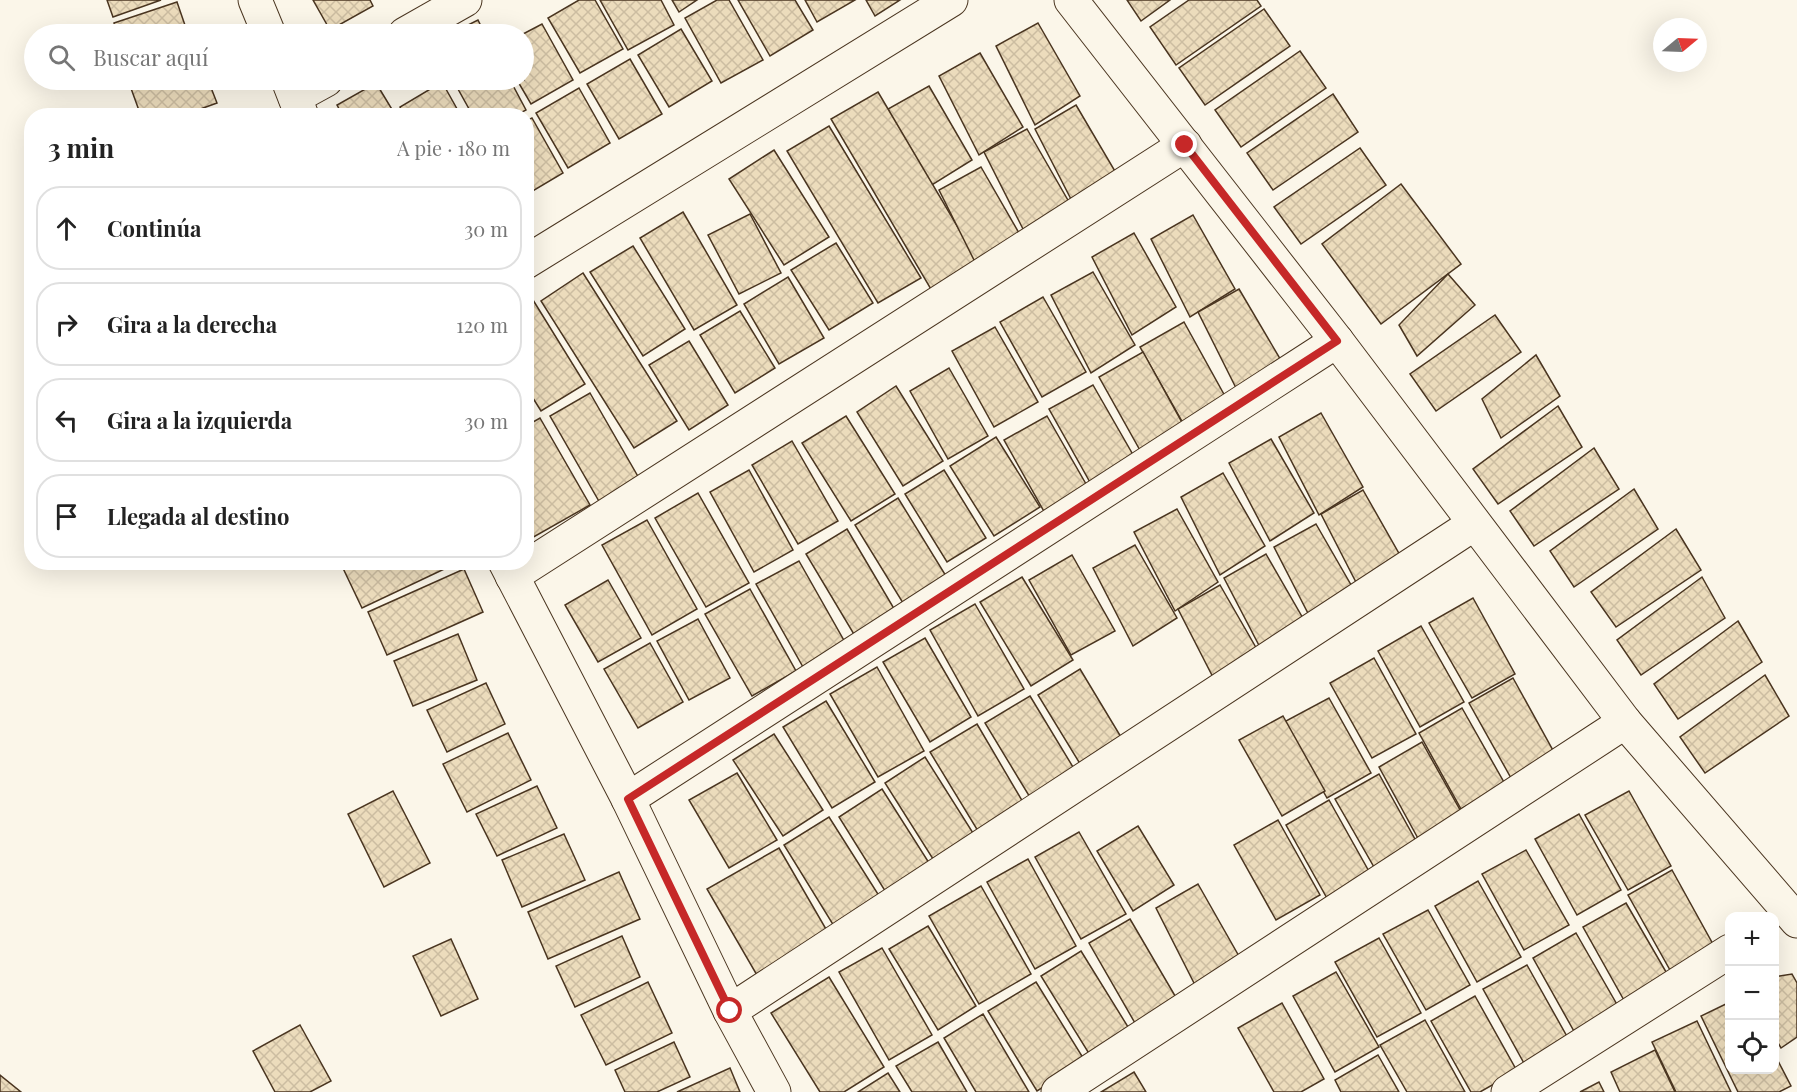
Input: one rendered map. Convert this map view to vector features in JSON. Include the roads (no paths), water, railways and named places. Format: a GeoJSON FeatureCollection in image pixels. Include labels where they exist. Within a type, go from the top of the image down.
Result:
{"type":"FeatureCollection","features":[{"type":"Feature","properties":{"kind":"street"},"geometry":{"type":"LineString","coordinates":[[255,0],[265,24]]}},
{"type":"Feature","properties":{"kind":"street"},"geometry":{"type":"LineString","coordinates":[[423,24],[465,0]]}},
{"type":"Feature","properties":{"kind":"street"},"geometry":{"type":"LineString","coordinates":[[534,257],[951,0]]}},
{"type":"Feature","properties":{"kind":"street"},"geometry":{"type":"LineString","coordinates":[[1071,0],[1337,341],[1625,722],[1787,918]]}},
{"type":"Feature","properties":{"kind":"street"},"geometry":{"type":"LineString","coordinates":[[295,98],[309,90]]}},
{"type":"Feature","properties":{"kind":"street"},"geometry":{"type":"LineString","coordinates":[[534,553],[1185,145]]}},
{"type":"Feature","properties":{"kind":"street"},"geometry":{"type":"LineString","coordinates":[[628,799],[1337,341]]}},
{"type":"Feature","properties":{"kind":"street"},"geometry":{"type":"LineString","coordinates":[[730,1011],[1474,524]]}},
{"type":"Feature","properties":{"kind":"street"},"geometry":{"type":"LineString","coordinates":[[509,570],[628,799],[730,1011],[774,1092]]}},
{"type":"Feature","properties":{"kind":"street"},"geometry":{"type":"LineString","coordinates":[[1058,1092],[1625,722]]}},
{"type":"Feature","properties":{"kind":"street"},"geometry":{"type":"LineString","coordinates":[[1508,1092],[1725,954]]}}]}
